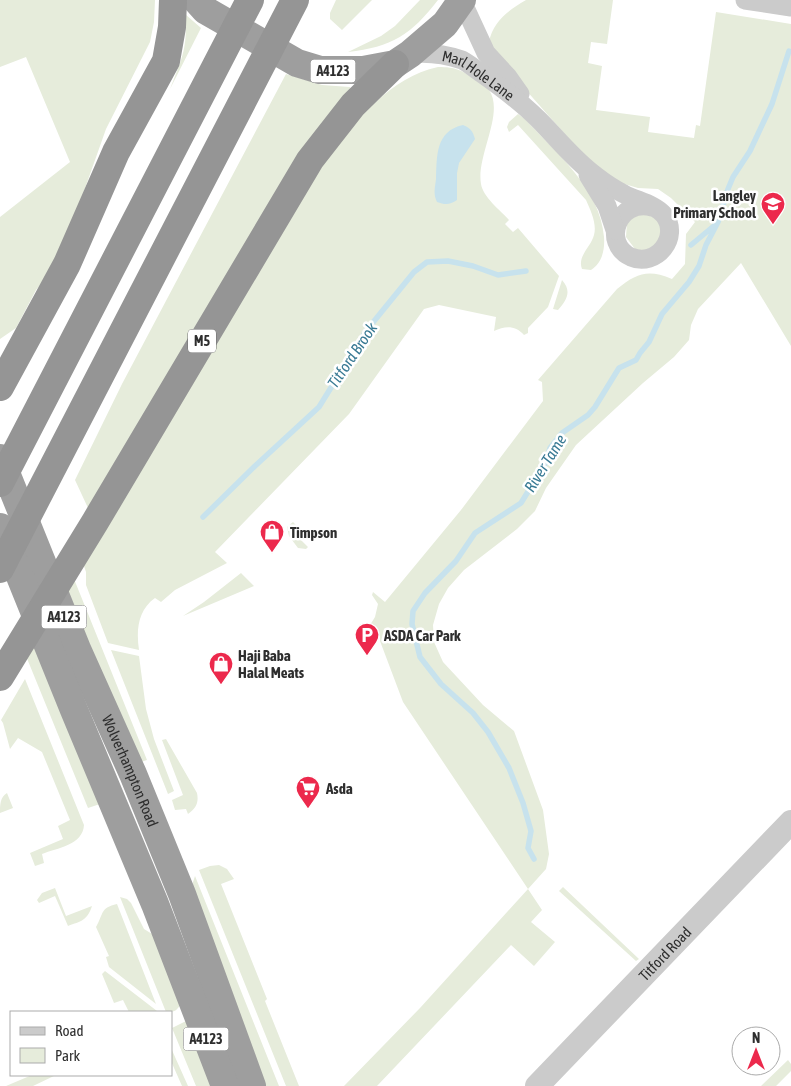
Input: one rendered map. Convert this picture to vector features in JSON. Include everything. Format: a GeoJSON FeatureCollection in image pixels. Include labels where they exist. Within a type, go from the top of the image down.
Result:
{"type":"FeatureCollection","features":[{"type":"Feature","properties":{"kind":"highway"},"geometry":{"type":"LineString","coordinates":[[0,387],[67,264],[116,152],[166,61],[172,27],[173,0]]}},
{"type":"Feature","properties":{"kind":"highway","name":"A4123"},"geometry":{"type":"LineString","coordinates":[[196,0],[204,10],[297,63],[320,70],[340,71],[363,70],[403,59],[445,24],[462,0]]}},
{"type":"Feature","properties":{"kind":"highway"},"geometry":{"type":"LineString","coordinates":[[0,483],[250,0]]}},
{"type":"Feature","properties":{"kind":"highway"},"geometry":{"type":"LineString","coordinates":[[0,569],[295,0]]}},
{"type":"Feature","properties":{"kind":"highway","name":"M5"},"geometry":{"type":"LineString","coordinates":[[0,677],[95,522],[310,160],[353,104],[403,59]]}},
{"type":"Feature","properties":{"kind":"highway","name":"Wolverhampton Road"},"geometry":{"type":"LineString","coordinates":[[0,458],[76,649],[133,774],[160,839],[252,1086]]}},
{"type":"Feature","properties":{"kind":"highway","name":"Wolverhampton Road"},"geometry":{"type":"LineString","coordinates":[[0,527],[155,904],[225,1086]]}},
{"type":"Feature","properties":{"kind":"highway"},"geometry":{"type":"LineString","coordinates":[[133,774],[135,816],[145,843],[139,867]]}},
{"type":"Feature","properties":{"kind":"highway"},"geometry":{"type":"LineString","coordinates":[[160,839],[155,862],[195,970],[188,991]]}},
{"type":"Feature","properties":{"kind":"street","name":"Marl Hole Lane"},"geometry":{"type":"LineString","coordinates":[[462,0],[486,53],[508,77],[538,118],[583,167],[607,206],[618,244],[624,252],[640,259],[655,256],[666,246],[670,230],[664,216],[652,206],[609,185],[583,167]]}},
{"type":"Feature","properties":{"kind":"street"},"geometry":{"type":"LineString","coordinates":[[745,0],[791,7]]}},
{"type":"Feature","properties":{"kind":"street","name":"Marl Hole Lane"},"geometry":{"type":"LineString","coordinates":[[403,59],[428,52],[464,61],[538,118]]}},
{"type":"Feature","properties":{"kind":"street"},"geometry":{"type":"LineString","coordinates":[[615,230],[619,218],[628,209],[639,205],[652,206]]}},
{"type":"Feature","properties":{"kind":"street","name":"Titford Road"},"geometry":{"type":"LineString","coordinates":[[537,1086],[791,822]]}},
{"type":"Feature","properties":{"kind":"green space"},"geometry":{"type":"Polygon","coordinates":[[[0,0],[155,0],[154,22],[150,42],[106,129],[66,242],[50,273],[36,290],[16,328],[0,339],[0,217],[70,162],[26,57],[0,67],[0,0]]]}},
{"type":"Feature","properties":{"kind":"green space"},"geometry":{"type":"Polygon","coordinates":[[[336,0],[372,0],[342,30],[330,19],[330,13],[336,0]]]}},
{"type":"Feature","properties":{"kind":"green space"},"geometry":{"type":"Polygon","coordinates":[[[420,0],[438,0],[409,31],[389,43],[348,52],[381,36],[395,26],[420,0]]]}},
{"type":"Feature","properties":{"kind":"green space"},"geometry":{"type":"Polygon","coordinates":[[[526,0],[613,0],[607,44],[591,42],[588,63],[602,66],[596,110],[650,117],[648,132],[694,138],[696,125],[700,126],[716,12],[791,24],[791,346],[741,263],[698,309],[691,325],[689,340],[674,357],[576,445],[546,488],[535,511],[517,529],[464,570],[448,588],[439,604],[433,625],[434,642],[443,662],[483,705],[514,731],[543,810],[549,854],[546,869],[528,889],[403,702],[380,641],[380,636],[365,635],[375,617],[378,604],[372,595],[373,592],[385,602],[461,510],[543,401],[542,382],[538,380],[617,289],[631,279],[643,274],[656,274],[672,279],[685,264],[686,234],[695,222],[671,198],[658,189],[638,188],[621,183],[593,166],[502,63],[489,42],[491,35],[503,17],[526,0]]]}},
{"type":"Feature","properties":{"kind":"green space"},"geometry":{"type":"Polygon","coordinates":[[[185,14],[201,28],[170,89],[185,44],[185,14]]]}},
{"type":"Feature","properties":{"kind":"green space"},"geometry":{"type":"Polygon","coordinates":[[[438,67],[463,72],[489,90],[493,99],[494,110],[482,161],[482,189],[509,220],[505,224],[513,232],[518,228],[559,276],[548,307],[528,328],[528,333],[524,335],[517,329],[510,327],[494,331],[496,317],[439,305],[424,309],[349,414],[215,552],[227,563],[175,590],[161,602],[155,598],[149,603],[142,614],[138,628],[139,650],[108,643],[86,585],[86,572],[83,563],[326,156],[362,115],[390,90],[421,72],[438,67]]]}},
{"type":"Feature","properties":{"kind":"green space"},"geometry":{"type":"Polygon","coordinates":[[[286,74],[322,85],[350,87],[352,91],[88,508],[75,480],[122,384],[286,74]]]}},
{"type":"Feature","properties":{"kind":"green space"},"geometry":{"type":"Polygon","coordinates":[[[518,114],[575,172],[594,203],[601,219],[604,242],[600,260],[591,270],[582,269],[581,264],[581,260],[595,231],[593,218],[586,200],[518,125],[509,132],[507,127],[509,122],[518,114]]]}},
{"type":"Feature","properties":{"kind":"green space"},"geometry":{"type":"Polygon","coordinates":[[[637,212],[660,219],[662,242],[644,251],[635,249],[626,237],[627,222],[637,212]]]}},
{"type":"Feature","properties":{"kind":"green space"},"geometry":{"type":"Polygon","coordinates":[[[562,280],[568,292],[564,303],[558,310],[553,309],[562,280]]]}},
{"type":"Feature","properties":{"kind":"green space"},"geometry":{"type":"Polygon","coordinates":[[[293,522],[303,532],[298,537],[308,547],[306,549],[298,548],[289,536],[287,527],[293,522]]]}},
{"type":"Feature","properties":{"kind":"green space"},"geometry":{"type":"Polygon","coordinates":[[[241,573],[254,586],[183,616],[204,602],[241,573]]]}},
{"type":"Feature","properties":{"kind":"green space"},"geometry":{"type":"Polygon","coordinates":[[[74,579],[147,760],[138,763],[65,593],[74,579]]]}},
{"type":"Feature","properties":{"kind":"green space"},"geometry":{"type":"Polygon","coordinates":[[[36,640],[103,803],[88,808],[26,656],[36,640]]]}},
{"type":"Feature","properties":{"kind":"green space"},"geometry":{"type":"Polygon","coordinates":[[[111,650],[139,656],[146,709],[154,739],[174,791],[168,794],[111,650]]]}},
{"type":"Feature","properties":{"kind":"green space"},"geometry":{"type":"Polygon","coordinates":[[[25,679],[84,825],[83,832],[79,837],[68,845],[42,854],[44,863],[35,866],[30,853],[63,839],[58,826],[70,820],[42,752],[18,738],[10,749],[1,720],[25,679]]]}},
{"type":"Feature","properties":{"kind":"green space"},"geometry":{"type":"Polygon","coordinates":[[[166,739],[197,793],[198,800],[196,805],[188,814],[186,809],[175,810],[172,800],[183,795],[162,740],[166,739]]]}},
{"type":"Feature","properties":{"kind":"green space"},"geometry":{"type":"Polygon","coordinates":[[[7,793],[13,808],[0,813],[0,804],[7,793]]]}},
{"type":"Feature","properties":{"kind":"green space"},"geometry":{"type":"Polygon","coordinates":[[[219,865],[227,869],[234,879],[221,884],[299,1086],[286,1086],[199,870],[219,865]]]}},
{"type":"Feature","properties":{"kind":"green space"},"geometry":{"type":"Polygon","coordinates":[[[195,876],[279,1086],[262,1086],[193,891],[195,876]]]}},
{"type":"Feature","properties":{"kind":"green space"},"geometry":{"type":"Polygon","coordinates":[[[563,887],[639,959],[636,961],[559,891],[563,887]]]}},
{"type":"Feature","properties":{"kind":"green space"},"geometry":{"type":"Polygon","coordinates":[[[55,888],[66,916],[92,906],[86,918],[68,926],[55,896],[39,903],[37,900],[42,893],[55,888]]]}},
{"type":"Feature","properties":{"kind":"green space"},"geometry":{"type":"Polygon","coordinates":[[[528,889],[542,910],[531,922],[555,942],[534,966],[511,945],[377,1086],[344,1086],[420,1008],[528,889]]]}},
{"type":"Feature","properties":{"kind":"green space"},"geometry":{"type":"Polygon","coordinates":[[[120,897],[127,899],[131,903],[144,929],[157,937],[182,1002],[176,1010],[172,1012],[166,1011],[120,897]]]}},
{"type":"Feature","properties":{"kind":"green space"},"geometry":{"type":"Polygon","coordinates":[[[117,904],[156,1004],[109,967],[106,957],[109,956],[96,927],[105,909],[117,904]]]}},
{"type":"Feature","properties":{"kind":"green space"},"geometry":{"type":"Polygon","coordinates":[[[105,971],[157,1011],[128,1011],[123,1000],[114,1003],[102,974],[105,971]]]}},
{"type":"Feature","properties":{"kind":"green space"},"geometry":{"type":"Polygon","coordinates":[[[186,1021],[214,1086],[196,1086],[172,1028],[186,1021]]]}},
{"type":"Feature","properties":{"kind":"green space"},"geometry":{"type":"Polygon","coordinates":[[[172,1050],[188,1086],[182,1086],[172,1063],[172,1050]]]}},
{"type":"Feature","properties":{"kind":"green space"},"geometry":{"type":"Polygon","coordinates":[[[788,1060],[791,1064],[791,1071],[776,1086],[761,1086],[771,1076],[781,1076],[781,1067],[788,1060]]]}},
{"type":"Feature","properties":{"kind":"green space"},"geometry":{"type":"Polygon","coordinates":[[[30,1076],[54,1076],[33,1086],[6,1086],[30,1076]]]}},
{"type":"Feature","properties":{"kind":"water"},"geometry":{"type":"Polygon","coordinates":[[[463,125],[471,130],[475,139],[459,163],[457,200],[450,204],[440,203],[437,202],[435,196],[439,146],[447,133],[463,125]]]}},
{"type":"Feature","properties":{"kind":"waterway","name":"River Tame"},"geometry":{"type":"LineString","coordinates":[[534,859],[528,848],[531,831],[523,803],[509,768],[488,732],[473,713],[441,684],[420,657],[412,624],[413,611],[425,593],[456,561],[475,533],[521,503],[545,464],[550,448],[562,433],[588,415],[619,368],[636,360],[649,342],[662,314],[689,282],[699,266],[706,245],[718,222],[733,177],[750,151],[772,104],[789,51]]}},
{"type":"Feature","properties":{"kind":"waterway","name":"Titford Brook"},"geometry":{"type":"LineString","coordinates":[[691,245],[715,225]]}},
{"type":"Feature","properties":{"kind":"waterway","name":"Titford Brook"},"geometry":{"type":"LineString","coordinates":[[203,517],[319,407],[366,331],[414,272],[427,262],[448,261],[473,266],[498,275],[526,271]]}},
{"type":"Feature","properties":{"kind":"place","name":"Langley Primary School"},"geometry":{"type":"Point","coordinates":[773,225]}},
{"type":"Feature","properties":{"kind":"place","name":"Timpson"},"geometry":{"type":"Point","coordinates":[272,553]}},
{"type":"Feature","properties":{"kind":"place","name":"ASDA Car Park"},"geometry":{"type":"Point","coordinates":[367,656]}},
{"type":"Feature","properties":{"kind":"place","name":"Haji Baba Halal Meats"},"geometry":{"type":"Point","coordinates":[221,685]}},
{"type":"Feature","properties":{"kind":"place","name":"Asda"},"geometry":{"type":"Point","coordinates":[308,809]}}]}
